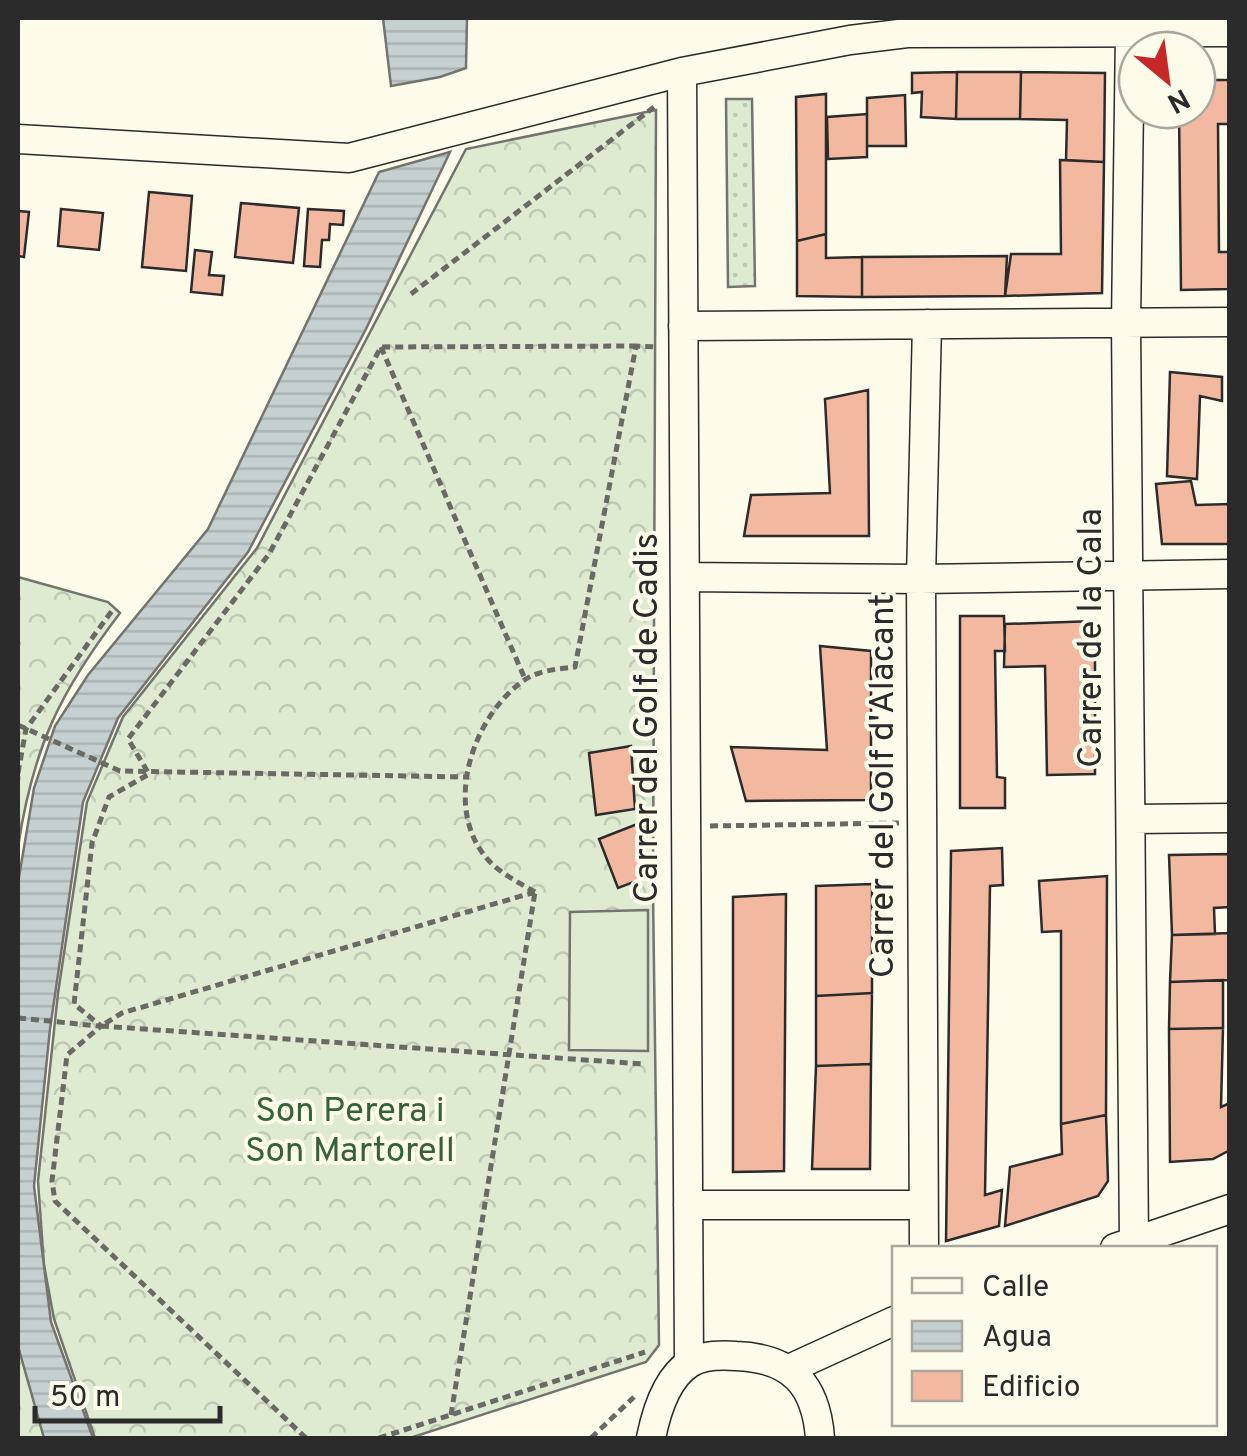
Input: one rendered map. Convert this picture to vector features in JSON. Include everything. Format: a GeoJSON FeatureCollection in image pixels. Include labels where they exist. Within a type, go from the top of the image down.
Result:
{"type":"FeatureCollection","features":[{"type":"Feature","properties":{"kind":"street"},"geometry":{"type":"LineString","coordinates":[[18,140],[349,158],[682,72],[850,40],[907,33],[1117,32]]}},
{"type":"Feature","properties":{"kind":"street","name":"Carrer del Golf de Cadis"},"geometry":{"type":"LineString","coordinates":[[682,72],[690,1363]]}},
{"type":"Feature","properties":{"kind":"street","name":"Carrer de la Cala"},"geometry":{"type":"LineString","coordinates":[[1124,1246],[1131,820],[1126,323],[1129,130]]}},
{"type":"Feature","properties":{"kind":"street"},"geometry":{"type":"LineString","coordinates":[[683,337],[927,324],[1230,322]]}},
{"type":"Feature","properties":{"kind":"street","name":"Carrer del Golf d'Alacant"},"geometry":{"type":"LineString","coordinates":[[924,1246],[921,579],[927,324]]}},
{"type":"Feature","properties":{"kind":"street"},"geometry":{"type":"LineString","coordinates":[[685,577],[921,579],[1230,574]]}},
{"type":"Feature","properties":{"kind":"street"},"geometry":{"type":"LineString","coordinates":[[1131,820],[1230,818]]}},
{"type":"Feature","properties":{"kind":"street"},"geometry":{"type":"LineString","coordinates":[[688,1204],[923,1205]]}},
{"type":"Feature","properties":{"kind":"street"},"geometry":{"type":"LineString","coordinates":[[1124,1246],[1230,1209]]}},
{"type":"Feature","properties":{"kind":"street"},"geometry":{"type":"LineString","coordinates":[[789,1369],[892,1321]]}},
{"type":"Feature","properties":{"kind":"street"},"geometry":{"type":"LineString","coordinates":[[649,1438],[660,1403],[690,1363],[717,1355],[766,1358],[789,1369],[806,1388],[818,1411],[820,1438]]}},
{"type":"Feature","properties":{"kind":"path"},"geometry":{"type":"LineString","coordinates":[[411,294],[666,97]]}},
{"type":"Feature","properties":{"kind":"path"},"geometry":{"type":"LineString","coordinates":[[381,348],[636,346],[683,337]]}},
{"type":"Feature","properties":{"kind":"path"},"geometry":{"type":"LineString","coordinates":[[535,892],[499,870],[479,846],[464,804],[466,777],[490,716],[525,679],[551,669],[576,667],[636,346]]}},
{"type":"Feature","properties":{"kind":"path"},"geometry":{"type":"LineString","coordinates":[[381,348],[525,679]]}},
{"type":"Feature","properties":{"kind":"path"},"geometry":{"type":"LineString","coordinates":[[149,774],[128,739],[269,554],[381,348]]}},
{"type":"Feature","properties":{"kind":"path"},"geometry":{"type":"LineString","coordinates":[[18,773],[26,729],[114,608]]}},
{"type":"Feature","properties":{"kind":"path"},"geometry":{"type":"LineString","coordinates":[[18,726],[120,771],[466,777]]}},
{"type":"Feature","properties":{"kind":"path"},"geometry":{"type":"LineString","coordinates":[[101,1026],[74,1004],[92,843],[110,797],[149,774]]}},
{"type":"Feature","properties":{"kind":"path"},"geometry":{"type":"LineString","coordinates":[[686,826],[922,823]]}},
{"type":"Feature","properties":{"kind":"path"},"geometry":{"type":"LineString","coordinates":[[306,1438],[56,1201],[52,1181],[67,1055],[122,1012],[535,892]]}},
{"type":"Feature","properties":{"kind":"path"},"geometry":{"type":"LineString","coordinates":[[452,1415],[535,892]]}},
{"type":"Feature","properties":{"kind":"path"},"geometry":{"type":"LineString","coordinates":[[18,1018],[77,1026],[643,1064]]}},
{"type":"Feature","properties":{"kind":"path"},"geometry":{"type":"LineString","coordinates":[[380,1438],[645,1352]]}},
{"type":"Feature","properties":{"kind":"green space"},"geometry":{"type":"Polygon","coordinates":[[[726,99],[752,99],[755,286],[728,287],[726,99]]]}},
{"type":"Feature","properties":{"kind":"green space","name":"Son Perera i Son Martorell"},"geometry":{"type":"Polygon","coordinates":[[[656,110],[653,892],[659,1345],[646,1362],[410,1438],[95,1438],[54,1319],[44,1265],[38,1181],[58,993],[87,802],[123,717],[257,548],[466,149],[656,110]]]}},
{"type":"Feature","properties":{"kind":"green space"},"geometry":{"type":"Polygon","coordinates":[[[18,577],[108,602],[120,613],[80,669],[52,723],[32,780],[18,847],[18,577]]]}},
{"type":"Feature","properties":{"kind":"green space"},"geometry":{"type":"Polygon","coordinates":[[[648,910],[648,1051],[569,1050],[570,912],[648,910]]]}},
{"type":"Feature","properties":{"kind":"green space"},"geometry":{"type":"Polygon","coordinates":[[[18,1346],[46,1438],[18,1438],[18,1346]]]}},
{"type":"Feature","properties":{"kind":"water"},"geometry":{"type":"Polygon","coordinates":[[[383,18],[467,18],[466,68],[391,86],[383,18]]]}},
{"type":"Feature","properties":{"kind":"water"},"geometry":{"type":"Polygon","coordinates":[[[450,152],[366,329],[248,552],[118,718],[83,802],[50,1029],[34,1186],[51,1322],[93,1438],[44,1438],[18,1346],[18,883],[34,788],[55,726],[88,675],[208,529],[379,172],[450,152]]]}},
{"type":"Feature","properties":{"kind":"building"},"geometry":{"type":"Polygon","coordinates":[[[957,72],[1021,72],[1020,119],[956,119],[957,72]]]}},
{"type":"Feature","properties":{"kind":"building"},"geometry":{"type":"Polygon","coordinates":[[[957,72],[956,119],[921,117],[922,92],[912,93],[912,73],[957,72]]]}},
{"type":"Feature","properties":{"kind":"building"},"geometry":{"type":"Polygon","coordinates":[[[1021,72],[1105,73],[1104,162],[1066,160],[1067,120],[1020,119],[1021,72]]]}},
{"type":"Feature","properties":{"kind":"building"},"geometry":{"type":"Polygon","coordinates":[[[1217,80],[1230,80],[1230,124],[1218,124],[1219,252],[1230,252],[1230,289],[1181,290],[1179,130],[1217,130],[1217,80]]]}},
{"type":"Feature","properties":{"kind":"building"},"geometry":{"type":"Polygon","coordinates":[[[826,94],[826,234],[797,241],[796,97],[826,94]]]}},
{"type":"Feature","properties":{"kind":"building"},"geometry":{"type":"Polygon","coordinates":[[[905,95],[906,146],[867,146],[867,98],[905,95]]]}},
{"type":"Feature","properties":{"kind":"building"},"geometry":{"type":"Polygon","coordinates":[[[867,114],[867,157],[828,159],[827,117],[867,114]]]}},
{"type":"Feature","properties":{"kind":"building"},"geometry":{"type":"Polygon","coordinates":[[[1060,160],[1104,162],[1102,293],[1005,296],[1011,254],[1061,254],[1060,160]]]}},
{"type":"Feature","properties":{"kind":"building"},"geometry":{"type":"Polygon","coordinates":[[[149,192],[192,196],[186,271],[142,267],[149,192]]]}},
{"type":"Feature","properties":{"kind":"building"},"geometry":{"type":"Polygon","coordinates":[[[241,203],[299,208],[293,263],[235,257],[241,203]]]}},
{"type":"Feature","properties":{"kind":"building"},"geometry":{"type":"Polygon","coordinates":[[[61,209],[103,213],[99,250],[58,246],[61,209]]]}},
{"type":"Feature","properties":{"kind":"building"},"geometry":{"type":"Polygon","coordinates":[[[308,209],[344,211],[343,225],[330,224],[329,240],[322,240],[320,267],[304,266],[308,209]]]}},
{"type":"Feature","properties":{"kind":"building"},"geometry":{"type":"Polygon","coordinates":[[[18,211],[29,212],[24,257],[18,256],[18,211]]]}},
{"type":"Feature","properties":{"kind":"building"},"geometry":{"type":"Polygon","coordinates":[[[826,234],[826,258],[862,257],[862,297],[797,296],[797,241],[826,234]]]}},
{"type":"Feature","properties":{"kind":"building"},"geometry":{"type":"Polygon","coordinates":[[[195,250],[212,252],[209,275],[224,276],[222,295],[191,292],[195,250]]]}},
{"type":"Feature","properties":{"kind":"building"},"geometry":{"type":"Polygon","coordinates":[[[1007,256],[1005,296],[862,297],[862,257],[1007,256]]]}},
{"type":"Feature","properties":{"kind":"building"},"geometry":{"type":"Polygon","coordinates":[[[1170,372],[1222,377],[1222,401],[1200,396],[1197,479],[1167,476],[1170,372]]]}},
{"type":"Feature","properties":{"kind":"building"},"geometry":{"type":"Polygon","coordinates":[[[868,390],[869,536],[744,536],[751,495],[830,493],[825,399],[868,390]]]}},
{"type":"Feature","properties":{"kind":"building"},"geometry":{"type":"Polygon","coordinates":[[[1191,481],[1196,505],[1230,504],[1229,544],[1162,544],[1156,484],[1191,481]]]}},
{"type":"Feature","properties":{"kind":"building"},"geometry":{"type":"Polygon","coordinates":[[[960,616],[1004,616],[1005,651],[995,651],[997,777],[1005,778],[1005,808],[960,808],[960,616]]]}},
{"type":"Feature","properties":{"kind":"building"},"geometry":{"type":"Polygon","coordinates":[[[1095,621],[1095,774],[1047,775],[1045,666],[1004,667],[1005,624],[1095,621]]]}},
{"type":"Feature","properties":{"kind":"building"},"geometry":{"type":"Polygon","coordinates":[[[820,646],[871,651],[871,800],[746,801],[731,747],[827,750],[820,646]]]}},
{"type":"Feature","properties":{"kind":"building"},"geometry":{"type":"Polygon","coordinates":[[[631,746],[635,809],[596,815],[589,753],[631,746]]]}},
{"type":"Feature","properties":{"kind":"building"},"geometry":{"type":"Polygon","coordinates":[[[640,823],[646,845],[638,849],[647,877],[618,888],[599,839],[640,823]]]}},
{"type":"Feature","properties":{"kind":"building"},"geometry":{"type":"Polygon","coordinates":[[[1002,848],[1003,885],[990,886],[985,1195],[1002,1190],[999,1226],[946,1241],[951,851],[1002,848]]]}},
{"type":"Feature","properties":{"kind":"building"},"geometry":{"type":"Polygon","coordinates":[[[1230,854],[1230,907],[1214,908],[1215,934],[1172,935],[1169,855],[1230,854]]]}},
{"type":"Feature","properties":{"kind":"building"},"geometry":{"type":"Polygon","coordinates":[[[1107,876],[1106,1115],[1061,1124],[1061,931],[1042,932],[1039,881],[1107,876]]]}},
{"type":"Feature","properties":{"kind":"building"},"geometry":{"type":"Polygon","coordinates":[[[872,884],[872,993],[816,996],[816,886],[872,884]]]}},
{"type":"Feature","properties":{"kind":"building"},"geometry":{"type":"Polygon","coordinates":[[[786,894],[784,1171],[733,1172],[733,897],[786,894]]]}},
{"type":"Feature","properties":{"kind":"building"},"geometry":{"type":"Polygon","coordinates":[[[1230,933],[1230,980],[1170,982],[1172,935],[1230,933]]]}},
{"type":"Feature","properties":{"kind":"building"},"geometry":{"type":"Polygon","coordinates":[[[1223,980],[1223,1028],[1169,1029],[1170,982],[1223,980]]]}},
{"type":"Feature","properties":{"kind":"building"},"geometry":{"type":"Polygon","coordinates":[[[872,993],[871,1064],[816,1066],[816,996],[872,993]]]}},
{"type":"Feature","properties":{"kind":"building"},"geometry":{"type":"Polygon","coordinates":[[[1223,1028],[1221,1107],[1230,1103],[1230,1150],[1213,1159],[1170,1162],[1169,1029],[1223,1028]]]}},
{"type":"Feature","properties":{"kind":"building"},"geometry":{"type":"Polygon","coordinates":[[[871,1064],[870,1169],[812,1169],[816,1066],[871,1064]]]}},
{"type":"Feature","properties":{"kind":"building"},"geometry":{"type":"Polygon","coordinates":[[[1106,1115],[1108,1181],[1098,1196],[1005,1226],[1010,1167],[1062,1154],[1061,1124],[1106,1115]]]}}]}
